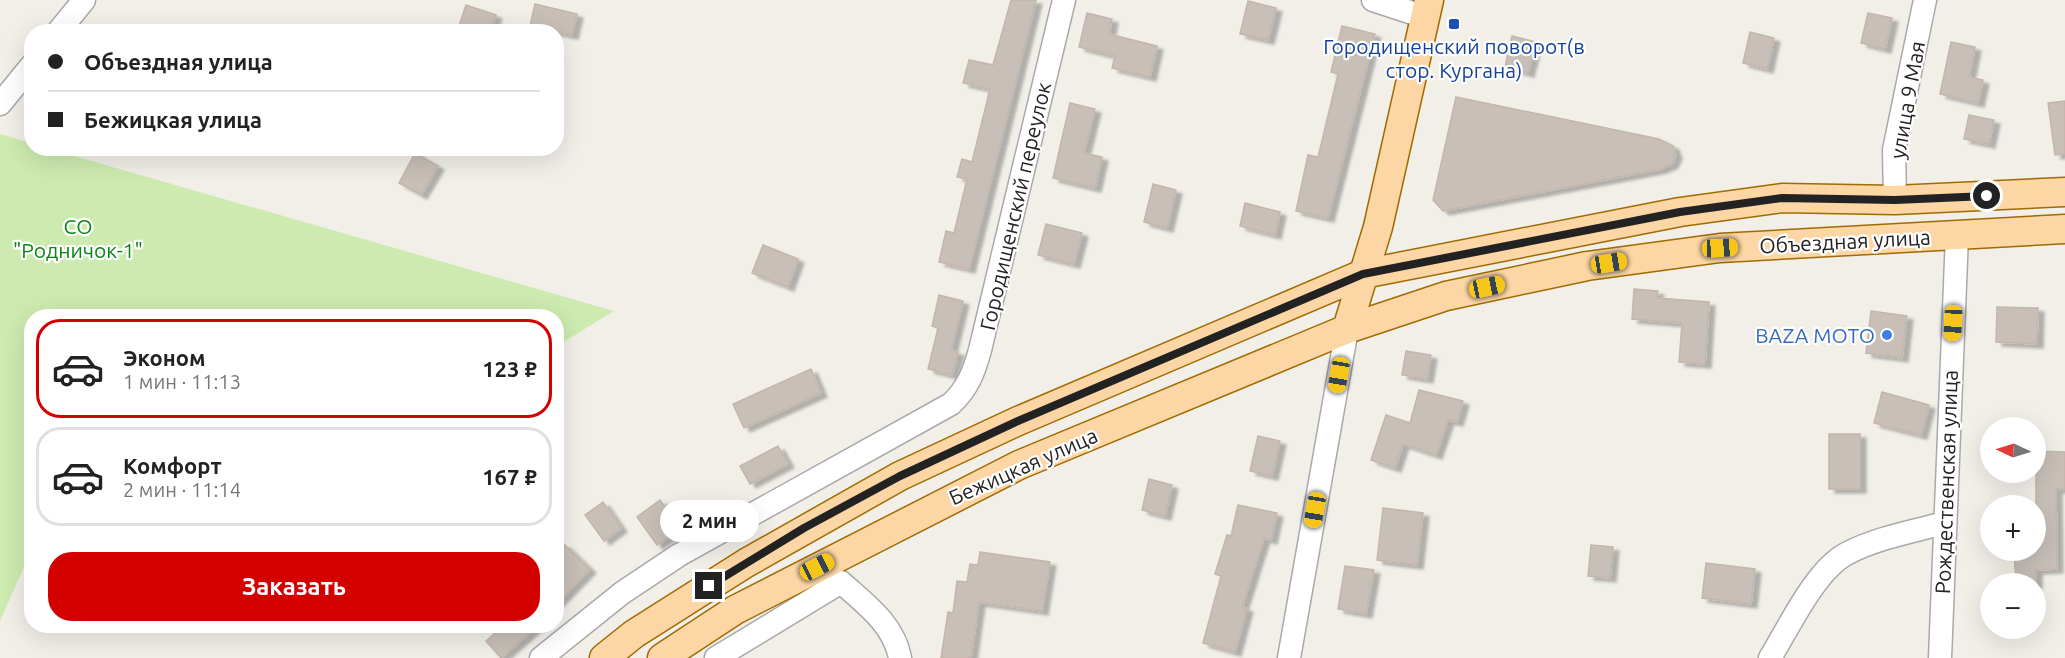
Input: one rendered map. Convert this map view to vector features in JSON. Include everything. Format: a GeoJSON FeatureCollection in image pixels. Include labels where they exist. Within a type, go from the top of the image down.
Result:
{"type":"FeatureCollection","features":[{"type":"Feature","properties":{"kind":"main road"},"geometry":{"type":"LineString","coordinates":[[1347,329],[1378,227],[1427,9]]}},
{"type":"Feature","properties":{"kind":"main road","name":"Объездная улица"},"geometry":{"type":"LineString","coordinates":[[1363,274],[1703,208],[1782,198],[1895,200],[2065,192]]}},
{"type":"Feature","properties":{"kind":"main road","name":"Объездная улица"},"geometry":{"type":"LineString","coordinates":[[1347,329],[1446,296],[1587,266],[1651,256],[1720,248],[2065,229]]}},
{"type":"Feature","properties":{"kind":"main road","name":"Бежицкая улица"},"geometry":{"type":"LineString","coordinates":[[604,658],[634,634],[746,563],[900,476],[1018,421],[1363,274]]}},
{"type":"Feature","properties":{"kind":"main road","name":"Бежицкая улица"},"geometry":{"type":"LineString","coordinates":[[662,658],[735,610],[961,492],[1019,465],[1347,329]]}},
{"type":"Feature","properties":{"kind":"street"},"geometry":{"type":"LineString","coordinates":[[64,24],[84,0]]}},
{"type":"Feature","properties":{"kind":"street","name":"Городищенский переулок"},"geometry":{"type":"LineString","coordinates":[[541,658],[622,593],[679,555],[951,404],[962,394],[973,375],[980,350],[1064,0]]}},
{"type":"Feature","properties":{"kind":"street"},"geometry":{"type":"LineString","coordinates":[[1373,0],[1427,9]]}},
{"type":"Feature","properties":{"kind":"street","name":"улица 9 Мая"},"geometry":{"type":"LineString","coordinates":[[1895,200],[1894,150],[1925,0]]}},
{"type":"Feature","properties":{"kind":"street"},"geometry":{"type":"LineString","coordinates":[[0,104],[24,75]]}},
{"type":"Feature","properties":{"kind":"street","name":"Рождественская улица"},"geometry":{"type":"LineString","coordinates":[[1940,658],[1957,235]]}},
{"type":"Feature","properties":{"kind":"street"},"geometry":{"type":"LineString","coordinates":[[1289,658],[1347,329]]}},
{"type":"Feature","properties":{"kind":"street"},"geometry":{"type":"LineString","coordinates":[[1770,658],[1817,581],[1844,555],[1876,541],[1944,523]]}},
{"type":"Feature","properties":{"kind":"street"},"geometry":{"type":"LineString","coordinates":[[716,658],[841,582],[880,618],[897,643],[900,658]]}},
{"type":"Feature","properties":{"kind":"green space","name":"СО \"Родничок-1\""},"geometry":{"type":"Polygon","coordinates":[[[0,134],[24,141],[24,156],[74,156],[614,311],[564,342],[564,309],[24,309],[24,567],[0,621],[0,134]]]}},
{"type":"Feature","properties":{"kind":"building"},"geometry":{"type":"Polygon","coordinates":[[[1011,0],[1036,0],[969,269],[939,262],[946,231],[954,233],[967,179],[957,177],[962,159],[972,162],[990,89],[963,83],[969,60],[993,65],[1011,0]]]}},
{"type":"Feature","properties":{"kind":"building"},"geometry":{"type":"Polygon","coordinates":[[[1248,1],[1276,8],[1268,40],[1240,34],[1248,1]]]}},
{"type":"Feature","properties":{"kind":"building"},"geometry":{"type":"Polygon","coordinates":[[[535,4],[577,14],[572,35],[564,33],[564,24],[530,24],[535,4]]]}},
{"type":"Feature","properties":{"kind":"building"},"geometry":{"type":"Polygon","coordinates":[[[466,5],[496,15],[493,24],[460,24],[466,5]]]}},
{"type":"Feature","properties":{"kind":"building"},"geometry":{"type":"Polygon","coordinates":[[[1087,13],[1112,19],[1109,34],[1157,46],[1150,77],[1112,68],[1115,56],[1079,47],[1087,13]]]}},
{"type":"Feature","properties":{"kind":"building"},"geometry":{"type":"Polygon","coordinates":[[[1868,13],[1892,18],[1885,49],[1861,43],[1868,13]]]}},
{"type":"Feature","properties":{"kind":"building"},"geometry":{"type":"Polygon","coordinates":[[[1342,26],[1375,34],[1328,218],[1296,211],[1308,155],[1318,157],[1338,74],[1331,72],[1342,26]]]}},
{"type":"Feature","properties":{"kind":"building"},"geometry":{"type":"Polygon","coordinates":[[[1750,32],[1774,38],[1767,69],[1743,63],[1750,32]]]}},
{"type":"Feature","properties":{"kind":"building"},"geometry":{"type":"Polygon","coordinates":[[[1512,36],[1536,42],[1528,73],[1505,67],[1512,36]]]}},
{"type":"Feature","properties":{"kind":"building"},"geometry":{"type":"Polygon","coordinates":[[[1951,42],[1975,47],[1969,77],[1983,80],[1978,103],[1940,94],[1951,42]]]}},
{"type":"Feature","properties":{"kind":"building"},"geometry":{"type":"Polygon","coordinates":[[[1456,97],[1659,139],[1673,146],[1676,155],[1672,164],[1661,169],[1443,211],[1433,200],[1456,97]]]}},
{"type":"Feature","properties":{"kind":"building"},"geometry":{"type":"Polygon","coordinates":[[[2065,101],[2065,154],[2055,155],[2048,103],[2065,101]]]}},
{"type":"Feature","properties":{"kind":"building"},"geometry":{"type":"Polygon","coordinates":[[[1070,103],[1095,109],[1084,153],[1102,157],[1095,188],[1053,178],[1070,103]]]}},
{"type":"Feature","properties":{"kind":"building"},"geometry":{"type":"Polygon","coordinates":[[[1969,115],[1994,120],[1989,144],[1964,139],[1969,115]]]}},
{"type":"Feature","properties":{"kind":"building"},"geometry":{"type":"Polygon","coordinates":[[[413,156],[420,156],[438,166],[421,195],[399,183],[413,156]]]}},
{"type":"Feature","properties":{"kind":"building"},"geometry":{"type":"Polygon","coordinates":[[[1153,184],[1176,190],[1167,228],[1144,222],[1153,184]]]}},
{"type":"Feature","properties":{"kind":"building"},"geometry":{"type":"Polygon","coordinates":[[[1245,203],[1280,212],[1275,235],[1240,226],[1245,203]]]}},
{"type":"Feature","properties":{"kind":"building"},"geometry":{"type":"Polygon","coordinates":[[[1046,224],[1082,233],[1074,264],[1038,255],[1046,224]]]}},
{"type":"Feature","properties":{"kind":"building"},"geometry":{"type":"Polygon","coordinates":[[[763,245],[798,259],[788,287],[752,273],[763,245]]]}},
{"type":"Feature","properties":{"kind":"building"},"geometry":{"type":"Polygon","coordinates":[[[1634,289],[1658,291],[1657,298],[1709,302],[1705,364],[1679,362],[1682,323],[1632,319],[1634,289]]]}},
{"type":"Feature","properties":{"kind":"building"},"geometry":{"type":"Polygon","coordinates":[[[939,295],[963,301],[951,350],[958,352],[952,375],[928,369],[938,328],[932,326],[939,295]]]}},
{"type":"Feature","properties":{"kind":"building"},"geometry":{"type":"Polygon","coordinates":[[[1997,307],[2038,308],[2037,344],[1996,342],[1997,307]]]}},
{"type":"Feature","properties":{"kind":"building","name":"BAZA MOTO"},"geometry":{"type":"Polygon","coordinates":[[[1871,311],[1907,316],[1902,358],[1866,353],[1871,311]]]}},
{"type":"Feature","properties":{"kind":"building"},"geometry":{"type":"Polygon","coordinates":[[[1406,351],[1431,355],[1427,379],[1402,375],[1406,351]]]}},
{"type":"Feature","properties":{"kind":"building"},"geometry":{"type":"Polygon","coordinates":[[[811,369],[821,393],[744,428],[733,404],[811,369]]]}},
{"type":"Feature","properties":{"kind":"building"},"geometry":{"type":"Polygon","coordinates":[[[1419,390],[1463,401],[1457,422],[1448,420],[1436,455],[1403,444],[1395,468],[1371,460],[1386,415],[1410,423],[1419,390]]]}},
{"type":"Feature","properties":{"kind":"building"},"geometry":{"type":"Polygon","coordinates":[[[1882,392],[1929,405],[1921,435],[1874,423],[1882,392]]]}},
{"type":"Feature","properties":{"kind":"building"},"geometry":{"type":"Polygon","coordinates":[[[1829,434],[1860,434],[1860,489],[1829,489],[1829,434]]]}},
{"type":"Feature","properties":{"kind":"building"},"geometry":{"type":"Polygon","coordinates":[[[1258,436],[1280,441],[1272,476],[1250,471],[1258,436]]]}},
{"type":"Feature","properties":{"kind":"building"},"geometry":{"type":"Polygon","coordinates":[[[778,446],[788,464],[750,484],[740,466],[778,446]]]}},
{"type":"Feature","properties":{"kind":"building"},"geometry":{"type":"Polygon","coordinates":[[[2046,451],[2065,452],[2065,489],[2056,489],[2057,569],[2036,570],[2036,573],[2015,573],[2015,561],[2046,561],[2046,495],[2036,495],[2036,483],[2046,483],[2046,451]]]}},
{"type":"Feature","properties":{"kind":"building"},"geometry":{"type":"Polygon","coordinates":[[[1149,479],[1172,485],[1165,516],[1142,510],[1149,479]]]}},
{"type":"Feature","properties":{"kind":"building"},"geometry":{"type":"Polygon","coordinates":[[[660,500],[680,529],[657,545],[637,517],[660,500]]]}},
{"type":"Feature","properties":{"kind":"building"},"geometry":{"type":"Polygon","coordinates":[[[603,502],[621,528],[604,541],[585,515],[603,502]]]}},
{"type":"Feature","properties":{"kind":"building"},"geometry":{"type":"Polygon","coordinates":[[[1238,505],[1277,513],[1271,540],[1264,538],[1242,607],[1247,608],[1235,652],[1203,643],[1221,576],[1215,574],[1227,535],[1231,536],[1238,505]]]}},
{"type":"Feature","properties":{"kind":"building"},"geometry":{"type":"Polygon","coordinates":[[[1383,508],[1423,513],[1417,565],[1377,560],[1383,508]]]}},
{"type":"Feature","properties":{"kind":"building"},"geometry":{"type":"Polygon","coordinates":[[[564,544],[590,569],[564,596],[564,544]]]}},
{"type":"Feature","properties":{"kind":"building"},"geometry":{"type":"Polygon","coordinates":[[[1591,545],[1613,547],[1610,578],[1588,576],[1591,545]]]}},
{"type":"Feature","properties":{"kind":"building"},"geometry":{"type":"Polygon","coordinates":[[[980,552],[1050,562],[1042,611],[979,602],[971,658],[941,658],[948,612],[953,613],[957,581],[967,582],[970,564],[978,565],[980,552]]]}},
{"type":"Feature","properties":{"kind":"building"},"geometry":{"type":"Polygon","coordinates":[[[1706,563],[1755,569],[1751,604],[1702,598],[1706,563]]]}},
{"type":"Feature","properties":{"kind":"building"},"geometry":{"type":"Polygon","coordinates":[[[1345,566],[1374,570],[1366,614],[1338,609],[1345,566]]]}},
{"type":"Feature","properties":{"kind":"building"},"geometry":{"type":"Polygon","coordinates":[[[495,633],[529,633],[501,658],[486,641],[495,633]]]}},
{"type":"Feature","properties":{"kind":"place","name":"Городищенский поворот(в стор. Кургана)"},"geometry":{"type":"Point","coordinates":[1454,24]}},
{"type":"Feature","properties":{"kind":"place","name":"BAZA MOTO"},"geometry":{"type":"Point","coordinates":[1887,335]}},
{"type":"Feature","properties":{"kind":"route"},"geometry":{"type":"LineString","coordinates":[[709,586],[804,528],[900,476],[1018,421],[1363,274],[1680,212],[1782,198],[1895,200],[1987,196]]}}]}
